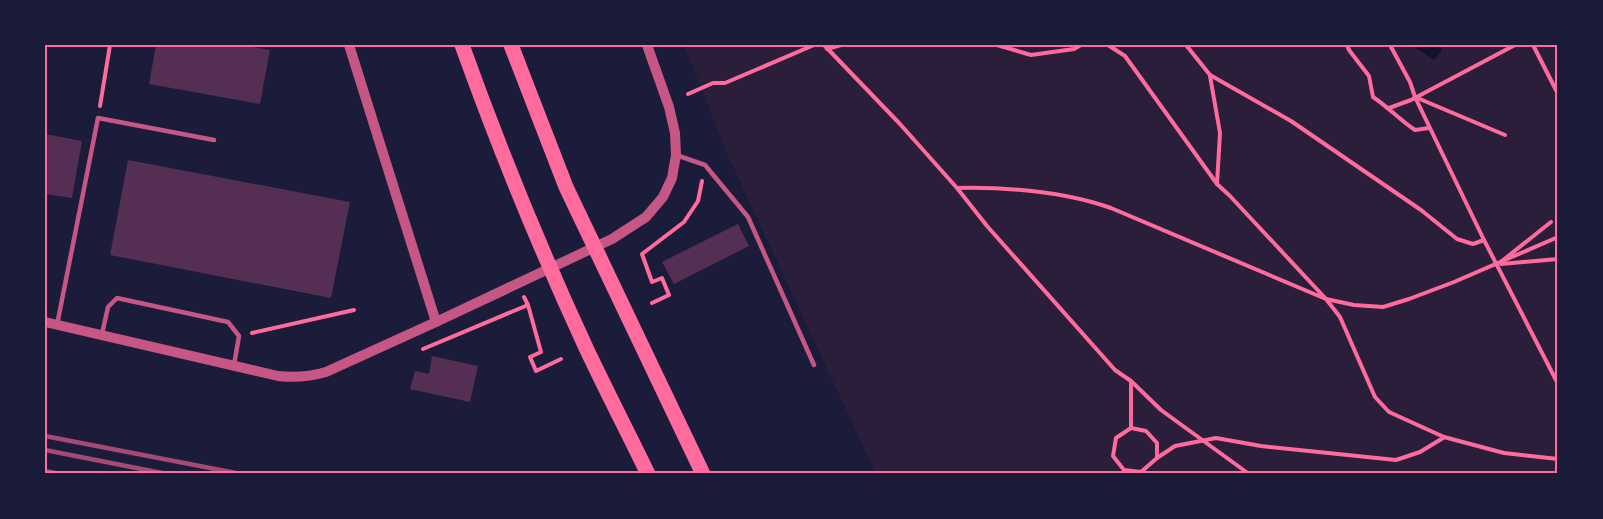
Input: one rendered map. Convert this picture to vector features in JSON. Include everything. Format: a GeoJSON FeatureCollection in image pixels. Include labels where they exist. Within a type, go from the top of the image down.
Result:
{"type":"FeatureCollection","features":[{"type":"Feature","properties":{"kind":"main road"},"geometry":{"type":"LineString","coordinates":[[462,45],[524,204],[587,350],[648,474]]}},
{"type":"Feature","properties":{"kind":"main road"},"geometry":{"type":"LineString","coordinates":[[511,45],[566,187],[703,474]]}},
{"type":"Feature","properties":{"kind":"street"},"geometry":{"type":"LineString","coordinates":[[349,45],[436,322]]}},
{"type":"Feature","properties":{"kind":"street"},"geometry":{"type":"LineString","coordinates":[[45,322],[294,378],[326,372],[436,322],[612,238],[646,217],[663,197],[672,178],[676,156],[675,132],[669,107],[647,45]]}},
{"type":"Feature","properties":{"kind":"lane"},"geometry":{"type":"LineString","coordinates":[[57,325],[98,118],[214,140]]}},
{"type":"Feature","properties":{"kind":"lane"},"geometry":{"type":"LineString","coordinates":[[676,156],[705,165],[748,218],[814,365]]}},
{"type":"Feature","properties":{"kind":"lane"},"geometry":{"type":"LineString","coordinates":[[102,335],[108,307],[117,298],[228,322],[239,336],[234,365]]}},
{"type":"Feature","properties":{"kind":"path"},"geometry":{"type":"LineString","coordinates":[[98,118],[110,45]]}},
{"type":"Feature","properties":{"kind":"path"},"geometry":{"type":"LineString","coordinates":[[688,94],[713,83],[725,83],[814,45]]}},
{"type":"Feature","properties":{"kind":"path"},"geometry":{"type":"LineString","coordinates":[[825,47],[841,45]]}},
{"type":"Feature","properties":{"kind":"path"},"geometry":{"type":"LineString","coordinates":[[997,45],[1030,55],[1074,49],[1081,45]]}},
{"type":"Feature","properties":{"kind":"path"},"geometry":{"type":"LineString","coordinates":[[1108,45],[1125,56],[1217,184],[1326,299],[1340,317],[1375,398],[1389,412],[1444,437],[1504,453],[1558,459]]}},
{"type":"Feature","properties":{"kind":"path"},"geometry":{"type":"LineString","coordinates":[[1186,45],[1210,75],[1291,121],[1421,210],[1457,238],[1473,244],[1484,240]]}},
{"type":"Feature","properties":{"kind":"path"},"geometry":{"type":"LineString","coordinates":[[1347,45],[1369,76],[1373,96],[1415,130],[1430,128]]}},
{"type":"Feature","properties":{"kind":"path"},"geometry":{"type":"LineString","coordinates":[[1390,45],[1410,82],[1414,97],[1484,240],[1558,384]]}},
{"type":"Feature","properties":{"kind":"path"},"geometry":{"type":"LineString","coordinates":[[1389,108],[1411,100],[1515,45]]}},
{"type":"Feature","properties":{"kind":"path"},"geometry":{"type":"LineString","coordinates":[[1533,45],[1558,94]]}},
{"type":"Feature","properties":{"kind":"path"},"geometry":{"type":"LineString","coordinates":[[825,47],[900,124],[1115,370],[1131,381],[1161,410],[1249,474]]}},
{"type":"Feature","properties":{"kind":"path"},"geometry":{"type":"LineString","coordinates":[[1210,75],[1220,133],[1217,184]]}},
{"type":"Feature","properties":{"kind":"path"},"geometry":{"type":"LineString","coordinates":[[1414,97],[1505,135]]}},
{"type":"Feature","properties":{"kind":"path"},"geometry":{"type":"LineString","coordinates":[[652,303],[669,295],[662,278],[652,282],[642,254],[684,222],[698,201],[705,165]]}},
{"type":"Feature","properties":{"kind":"path"},"geometry":{"type":"LineString","coordinates":[[957,188],[1024,190],[1089,200],[1326,299],[1354,305],[1383,307],[1409,299],[1558,237]]}},
{"type":"Feature","properties":{"kind":"path"},"geometry":{"type":"LineString","coordinates":[[1497,264],[1551,222]]}},
{"type":"Feature","properties":{"kind":"path"},"geometry":{"type":"LineString","coordinates":[[1497,264],[1558,259]]}},
{"type":"Feature","properties":{"kind":"path"},"geometry":{"type":"LineString","coordinates":[[528,305],[541,352],[530,357],[536,371],[561,359]]}},
{"type":"Feature","properties":{"kind":"path"},"geometry":{"type":"LineString","coordinates":[[239,336],[354,310]]}},
{"type":"Feature","properties":{"kind":"path"},"geometry":{"type":"LineString","coordinates":[[1131,381],[1131,428]]}},
{"type":"Feature","properties":{"kind":"path"},"geometry":{"type":"LineString","coordinates":[[1157,458],[1156,443],[1146,431],[1131,428],[1116,438],[1113,456],[1124,470],[1141,473],[1175,446],[1216,438],[1262,446],[1396,460],[1420,452],[1444,437]]}},
{"type":"Feature","properties":{"kind":"shaded area"},"geometry":{"type":"Polygon","coordinates":[[[684,45],[1558,45],[1558,244],[1548,250],[1558,274],[1558,474],[876,474],[729,158],[684,45]]]}},
{"type":"Feature","properties":{"kind":"shaded area"},"geometry":{"type":"Polygon","coordinates":[[[1414,45],[1439,45],[1442,51],[1434,60],[1414,45]]]}},
{"type":"Feature","properties":{"kind":"building"},"geometry":{"type":"Polygon","coordinates":[[[156,45],[242,45],[270,50],[260,104],[149,84],[156,45]]]}},
{"type":"Feature","properties":{"kind":"building"},"geometry":{"type":"Polygon","coordinates":[[[45,134],[82,141],[72,198],[45,194],[45,134]]]}},
{"type":"Feature","properties":{"kind":"building"},"geometry":{"type":"Polygon","coordinates":[[[128,160],[350,202],[331,298],[110,255],[128,160]]]}},
{"type":"Feature","properties":{"kind":"building"},"geometry":{"type":"Polygon","coordinates":[[[738,224],[749,246],[674,284],[662,262],[738,224]]]}},
{"type":"Feature","properties":{"kind":"building"},"geometry":{"type":"Polygon","coordinates":[[[432,356],[478,366],[470,402],[410,389],[415,371],[429,374],[432,356]]]}},
{"type":"Feature","properties":{"kind":"railway"},"geometry":{"type":"LineString","coordinates":[[45,436],[241,474]]}},
{"type":"Feature","properties":{"kind":"railway"},"geometry":{"type":"LineString","coordinates":[[45,450],[167,474]]}},
{"type":"Feature","properties":{"kind":"railway"},"geometry":{"type":"LineString","coordinates":[[45,471],[60,474]]}}]}
